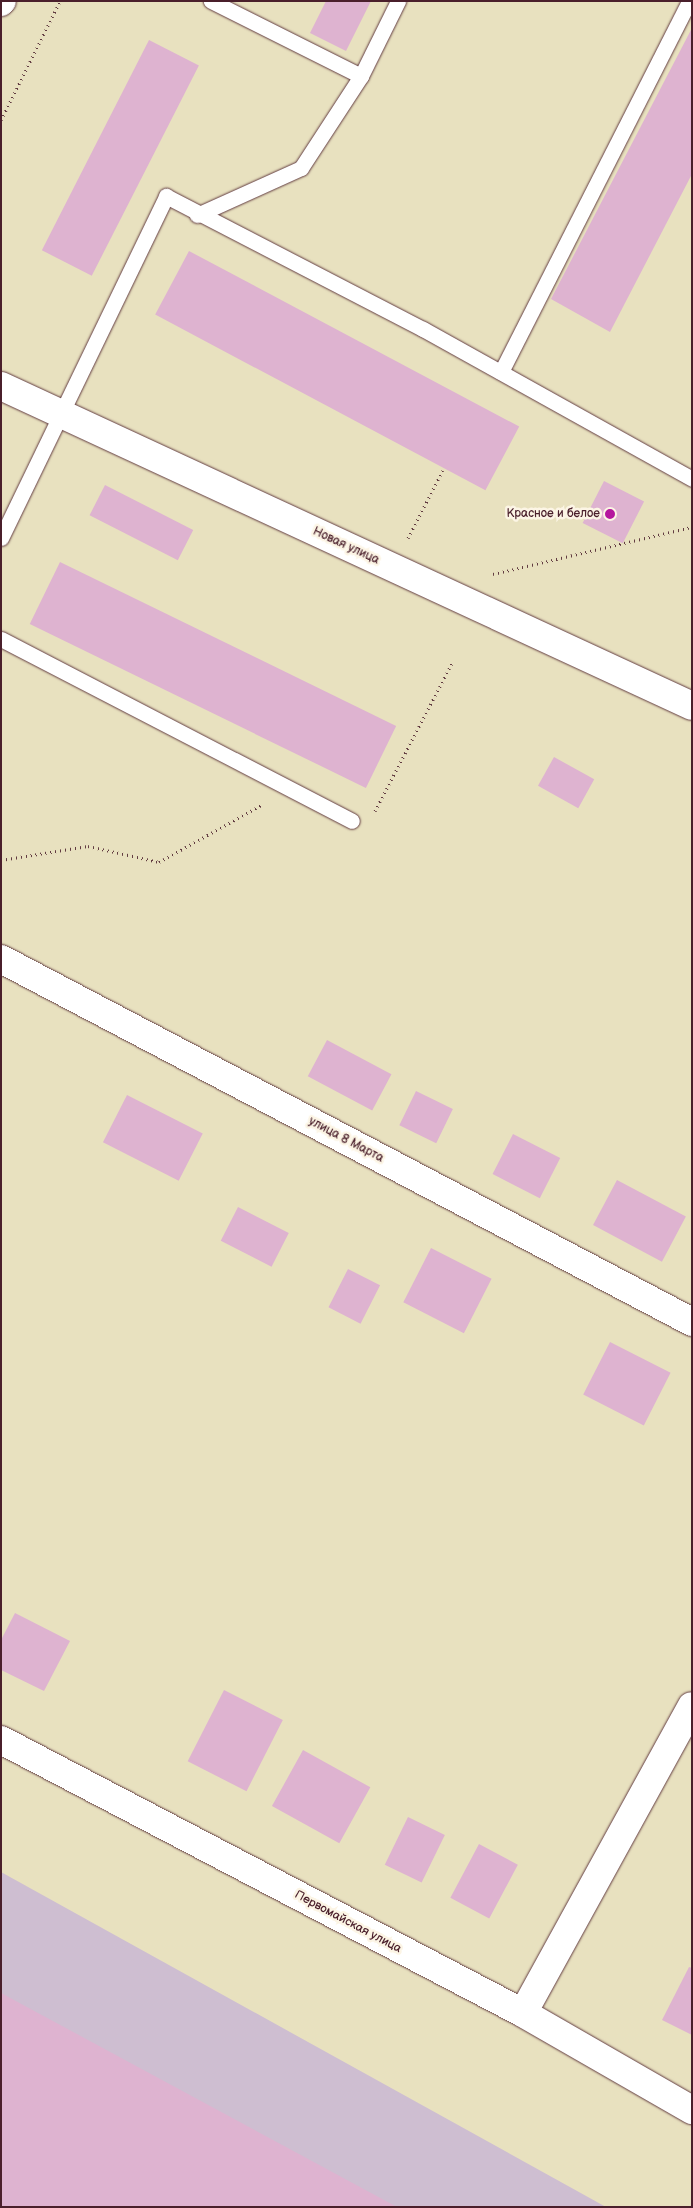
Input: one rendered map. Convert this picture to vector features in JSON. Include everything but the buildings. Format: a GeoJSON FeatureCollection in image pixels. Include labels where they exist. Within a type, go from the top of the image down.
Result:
{"type":"FeatureCollection","features":[{"type":"Feature","properties":{"kind":"street","name":"Новая улица"},"geometry":{"type":"LineString","coordinates":[[1,386],[692,706]]}},
{"type":"Feature","properties":{"kind":"street","name":"улица 8 Марта"},"geometry":{"type":"LineString","coordinates":[[1,959],[692,1322]]}},
{"type":"Feature","properties":{"kind":"street"},"geometry":{"type":"LineString","coordinates":[[522,2013],[692,1706]]}},
{"type":"Feature","properties":{"kind":"street","name":"Первомайская улица"},"geometry":{"type":"LineString","coordinates":[[1,1740],[522,2013],[692,2110]]}},
{"type":"Feature","properties":{"kind":"lane"},"geometry":{"type":"LineString","coordinates":[[211,1],[361,76]]}},
{"type":"Feature","properties":{"kind":"lane"},"geometry":{"type":"LineString","coordinates":[[197,215],[301,168],[361,76],[398,1]]}},
{"type":"Feature","properties":{"kind":"lane"},"geometry":{"type":"LineString","coordinates":[[501,372],[689,1]]}},
{"type":"Feature","properties":{"kind":"lane"},"geometry":{"type":"LineString","coordinates":[[1,538],[64,415],[166,196],[197,215],[501,372],[692,479]]}},
{"type":"Feature","properties":{"kind":"lane"},"geometry":{"type":"LineString","coordinates":[[1,639],[352,821]]}},
{"type":"Feature","properties":{"kind":"path"},"geometry":{"type":"LineString","coordinates":[[1,120],[60,1]]}},
{"type":"Feature","properties":{"kind":"path"},"geometry":{"type":"LineString","coordinates":[[408,538],[443,470]]}},
{"type":"Feature","properties":{"kind":"path"},"geometry":{"type":"LineString","coordinates":[[493,574],[692,527]]}},
{"type":"Feature","properties":{"kind":"path"},"geometry":{"type":"LineString","coordinates":[[352,821],[375,811],[452,663]]}},
{"type":"Feature","properties":{"kind":"path"},"geometry":{"type":"LineString","coordinates":[[1,860],[88,846],[159,862],[270,800]]}},
{"type":"Feature","properties":{"kind":"shaded area"},"geometry":{"type":"Polygon","coordinates":[[[1,1872],[606,2207],[1,2207],[1,1872]]]}},
{"type":"Feature","properties":{"kind":"place","name":"Красное и белое"},"geometry":{"type":"Point","coordinates":[610,514]}}]}
